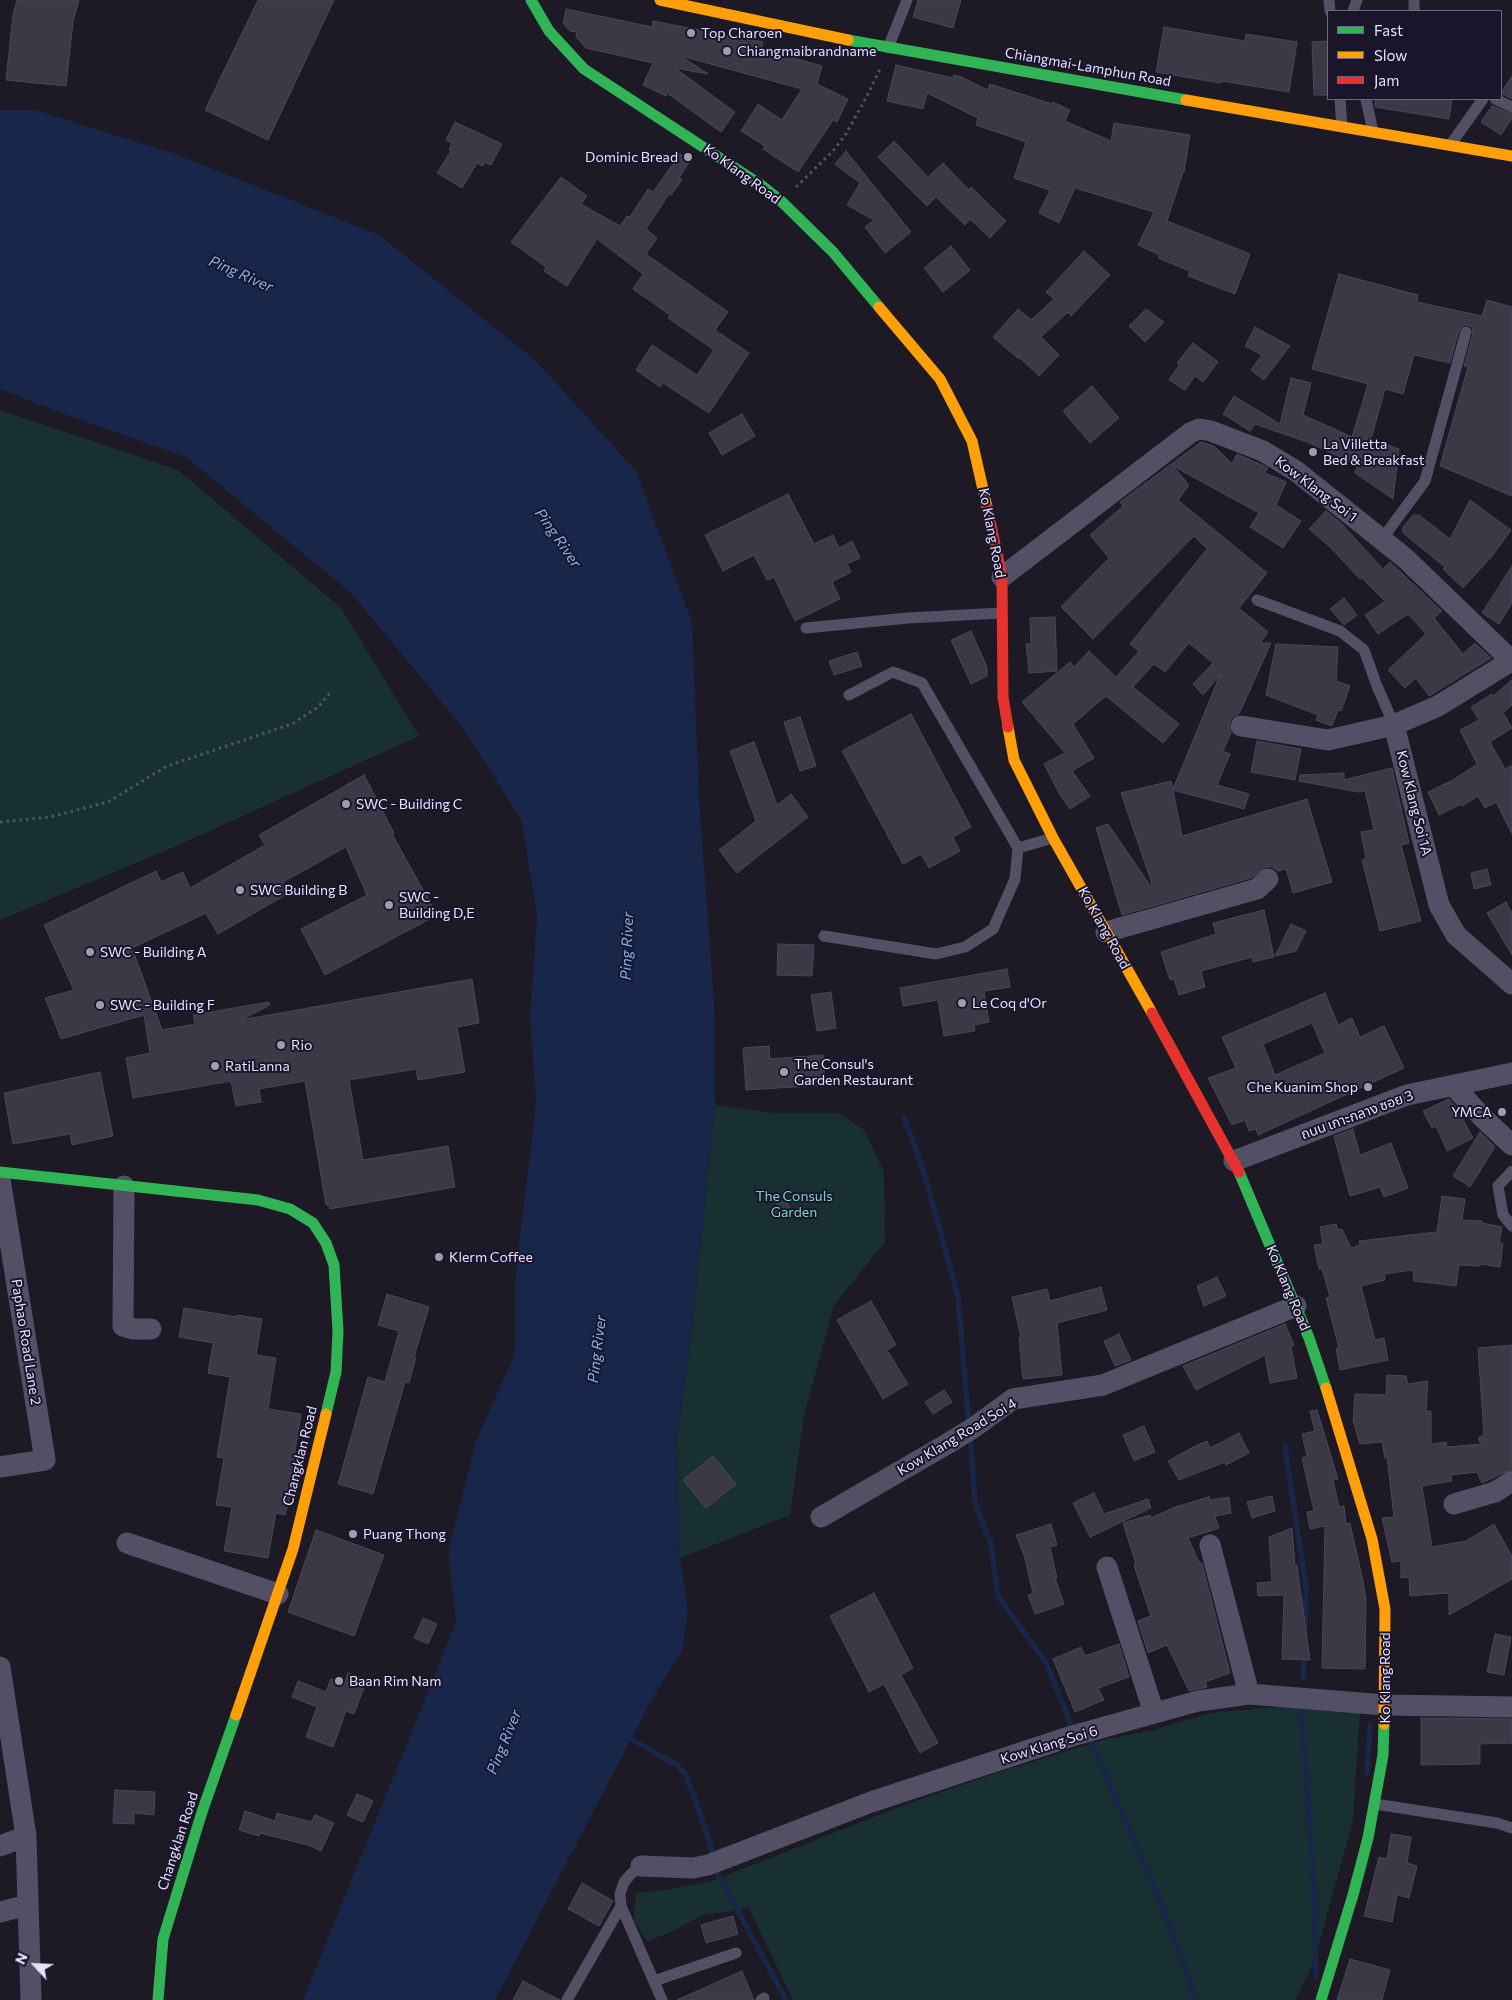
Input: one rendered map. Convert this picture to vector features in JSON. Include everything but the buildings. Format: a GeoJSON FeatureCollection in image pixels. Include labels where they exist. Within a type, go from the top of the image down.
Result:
{"type":"FeatureCollection","features":[{"type":"Feature","properties":{"kind":"street","name":"Chiangmai-Lamphun Road"},"geometry":{"type":"LineString","coordinates":[[660,0],[888,48],[1512,156]]}},
{"type":"Feature","properties":{"kind":"street","name":"Ko Klang Road"},"geometry":{"type":"LineString","coordinates":[[534,2],[549,31],[584,69],[685,133],[761,185],[781,201],[833,252],[940,379],[972,441],[1002,577],[1003,697],[1014,760],[1053,838],[1234,1161],[1296,1306],[1335,1413],[1372,1539],[1385,1608],[1383,1754],[1374,1804],[1353,1895],[1321,2000]]}},
{"type":"Feature","properties":{"kind":"street","name":"Kow Klang Soi 1"},"geometry":{"type":"LineString","coordinates":[[1002,577],[1190,433],[1199,429],[1211,431],[1263,451],[1296,471],[1405,558],[1512,661]]}},
{"type":"Feature","properties":{"kind":"street"},"geometry":{"type":"LineString","coordinates":[[1241,726],[1328,740],[1394,725],[1438,706],[1512,661]]}},
{"type":"Feature","properties":{"kind":"street","name":"Kow Klang Soi 1A"},"geometry":{"type":"LineString","coordinates":[[1394,725],[1439,905],[1456,935],[1512,984]]}},
{"type":"Feature","properties":{"kind":"street"},"geometry":{"type":"LineString","coordinates":[[1106,932],[1257,889],[1268,879]]}},
{"type":"Feature","properties":{"kind":"street","name":"ถนน เกาะกลาง ซอย 3"},"geometry":{"type":"LineString","coordinates":[[1234,1161],[1407,1094],[1512,1073]]}},
{"type":"Feature","properties":{"kind":"street"},"geometry":{"type":"LineString","coordinates":[[1453,1085],[1482,1117],[1512,1145]]}},
{"type":"Feature","properties":{"kind":"street","name":"Changklan Road"},"geometry":{"type":"LineString","coordinates":[[0,1172],[258,1200],[290,1209],[313,1223],[326,1242],[334,1265],[338,1332],[336,1372],[293,1549],[202,1812],[163,1939],[158,2000]]}},
{"type":"Feature","properties":{"kind":"street","name":"Paphao Road Lane 2"},"geometry":{"type":"LineString","coordinates":[[0,1179],[45,1460],[0,1467]]}},
{"type":"Feature","properties":{"kind":"street"},"geometry":{"type":"LineString","coordinates":[[124,1186],[123,1326],[134,1329],[151,1329]]}},
{"type":"Feature","properties":{"kind":"street","name":"Kow Klang Road Soi 4"},"geometry":{"type":"LineString","coordinates":[[822,1517],[970,1430],[1013,1399],[1103,1385],[1296,1306]]}},
{"type":"Feature","properties":{"kind":"street"},"geometry":{"type":"LineString","coordinates":[[1454,1504],[1495,1492],[1512,1481]]}},
{"type":"Feature","properties":{"kind":"street"},"geometry":{"type":"LineString","coordinates":[[127,1543],[278,1594]]}},
{"type":"Feature","properties":{"kind":"street"},"geometry":{"type":"LineString","coordinates":[[1210,1545],[1249,1694]]}},
{"type":"Feature","properties":{"kind":"street"},"geometry":{"type":"LineString","coordinates":[[1107,1567],[1154,1714]]}},
{"type":"Feature","properties":{"kind":"street"},"geometry":{"type":"LineString","coordinates":[[0,1667],[26,1836],[31,2000]]}},
{"type":"Feature","properties":{"kind":"street","name":"Kow Klang Soi 6"},"geometry":{"type":"LineString","coordinates":[[641,1866],[693,1868],[717,1861],[872,1802],[1072,1736],[1198,1701],[1249,1694],[1385,1705],[1512,1707]]}},
{"type":"Feature","properties":{"kind":"street"},"geometry":{"type":"LineString","coordinates":[[0,1846],[26,1836]]}},
{"type":"Feature","properties":{"kind":"street"},"geometry":{"type":"LineString","coordinates":[[0,1912],[28,1905]]}},
{"type":"Feature","properties":{"kind":"lane"},"geometry":{"type":"LineString","coordinates":[[888,48],[907,0]]}},
{"type":"Feature","properties":{"kind":"lane"},"geometry":{"type":"LineString","coordinates":[[1340,100],[1342,127]]}},
{"type":"Feature","properties":{"kind":"lane"},"geometry":{"type":"LineString","coordinates":[[1366,100],[1373,132]]}},
{"type":"Feature","properties":{"kind":"lane"},"geometry":{"type":"LineString","coordinates":[[1450,145],[1482,100]]}},
{"type":"Feature","properties":{"kind":"lane"},"geometry":{"type":"LineString","coordinates":[[1497,100],[1512,107]]}},
{"type":"Feature","properties":{"kind":"lane"},"geometry":{"type":"LineString","coordinates":[[1382,539],[1425,481],[1466,332]]}},
{"type":"Feature","properties":{"kind":"lane"},"geometry":{"type":"LineString","coordinates":[[1257,600],[1340,631],[1364,650],[1394,725]]}},
{"type":"Feature","properties":{"kind":"lane"},"geometry":{"type":"LineString","coordinates":[[806,628],[908,618],[1001,613]]}},
{"type":"Feature","properties":{"kind":"lane"},"geometry":{"type":"LineString","coordinates":[[824,936],[936,954],[966,947],[993,929],[1015,879],[1018,848],[922,683],[893,672],[849,694]]}},
{"type":"Feature","properties":{"kind":"lane"},"geometry":{"type":"LineString","coordinates":[[1018,848],[1053,838]]}},
{"type":"Feature","properties":{"kind":"lane"},"geometry":{"type":"LineString","coordinates":[[1512,1171],[1498,1186],[1503,1215],[1512,1226]]}},
{"type":"Feature","properties":{"kind":"lane"},"geometry":{"type":"LineString","coordinates":[[1374,1804],[1497,1823],[1512,1828]]}},
{"type":"Feature","properties":{"kind":"lane"},"geometry":{"type":"LineString","coordinates":[[641,1866],[624,1882],[620,1894],[621,1906],[662,2000]]}},
{"type":"Feature","properties":{"kind":"lane"},"geometry":{"type":"LineString","coordinates":[[566,2000],[621,1906]]}},
{"type":"Feature","properties":{"kind":"lane"},"geometry":{"type":"LineString","coordinates":[[654,1981],[736,1952]]}},
{"type":"Feature","properties":{"kind":"path"},"geometry":{"type":"LineString","coordinates":[[781,201],[833,151],[846,134],[868,94],[888,48]]}},
{"type":"Feature","properties":{"kind":"path"},"geometry":{"type":"LineString","coordinates":[[0,822],[50,817],[108,802],[167,766],[292,724],[318,707],[330,693]]}},
{"type":"Feature","properties":{"kind":"green space"},"geometry":{"type":"Polygon","coordinates":[[[0,410],[178,470],[341,608],[419,736],[174,847],[0,920],[0,410]]]}},
{"type":"Feature","properties":{"kind":"green space","name":"The Consuls Garden"},"geometry":{"type":"Polygon","coordinates":[[[715,1105],[773,1113],[839,1113],[864,1130],[884,1172],[885,1242],[834,1305],[804,1416],[790,1515],[680,1558],[676,1446],[691,1337],[715,1105]]]}},
{"type":"Feature","properties":{"kind":"green space"},"geometry":{"type":"Polygon","coordinates":[[[1290,1706],[1360,1711],[1353,1820],[1314,1962],[1295,2000],[793,2000],[749,1908],[703,1915],[671,1932],[647,1941],[634,1921],[636,1893],[712,1881],[907,1804],[1006,1770],[1102,1740],[1154,1730],[1210,1713],[1290,1706]]]}},
{"type":"Feature","properties":{"kind":"water","name":"Ping River"},"geometry":{"type":"Polygon","coordinates":[[[0,110],[35,110],[175,154],[379,235],[536,361],[636,471],[692,622],[699,801],[714,1000],[715,1105],[691,1337],[676,1446],[680,1558],[688,1610],[682,1652],[653,1697],[495,2000],[303,2000],[456,1622],[448,1551],[476,1441],[515,1353],[515,1280],[536,1102],[530,1016],[537,917],[522,821],[463,728],[351,593],[186,457],[61,413],[0,389],[0,110]]]}},
{"type":"Feature","properties":{"kind":"waterway"},"geometry":{"type":"LineString","coordinates":[[904,1117],[926,1179],[958,1297],[969,1426]]}},
{"type":"Feature","properties":{"kind":"waterway"},"geometry":{"type":"LineString","coordinates":[[970,1435],[975,1503],[991,1544],[998,1596],[1046,1663],[1073,1729]]}},
{"type":"Feature","properties":{"kind":"waterway"},"geometry":{"type":"LineString","coordinates":[[1285,1447],[1306,1587],[1305,1631]]}},
{"type":"Feature","properties":{"kind":"waterway"},"geometry":{"type":"LineString","coordinates":[[1303,1678],[1304,1653]]}},
{"type":"Feature","properties":{"kind":"waterway"},"geometry":{"type":"LineString","coordinates":[[1301,1705],[1314,1885],[1316,1977]]}},
{"type":"Feature","properties":{"kind":"waterway"},"geometry":{"type":"LineString","coordinates":[[1367,1773],[1370,1725]]}},
{"type":"Feature","properties":{"kind":"waterway"},"geometry":{"type":"LineString","coordinates":[[626,1736],[677,1765],[686,1775],[709,1840],[718,1874],[786,2000]]}},
{"type":"Feature","properties":{"kind":"waterway"},"geometry":{"type":"LineString","coordinates":[[1091,1741],[1156,1891],[1187,1973],[1195,2000]]}},
{"type":"Feature","properties":{"kind":"traffic: fast"},"geometry":{"type":"LineString","coordinates":[[531,0],[549,31],[584,69],[761,185],[781,201],[833,252],[879,307]]}},
{"type":"Feature","properties":{"kind":"traffic: fast"},"geometry":{"type":"LineString","coordinates":[[848,40],[1186,100]]}},
{"type":"Feature","properties":{"kind":"traffic: fast"},"geometry":{"type":"LineString","coordinates":[[0,1172],[258,1200],[290,1209],[313,1223],[326,1243],[334,1265],[338,1331],[336,1372],[326,1414]]}},
{"type":"Feature","properties":{"kind":"traffic: fast"},"geometry":{"type":"LineString","coordinates":[[1239,1172],[1309,1338],[1326,1388]]}},
{"type":"Feature","properties":{"kind":"traffic: fast"},"geometry":{"type":"LineString","coordinates":[[158,2000],[163,1939],[202,1812],[236,1715]]}},
{"type":"Feature","properties":{"kind":"traffic: fast"},"geometry":{"type":"LineString","coordinates":[[1321,2000],[1368,1838],[1383,1755],[1384,1724]]}},
{"type":"Feature","properties":{"kind":"traffic: slow"},"geometry":{"type":"LineString","coordinates":[[660,0],[848,40]]}},
{"type":"Feature","properties":{"kind":"traffic: slow"},"geometry":{"type":"LineString","coordinates":[[1186,100],[1512,156]]}},
{"type":"Feature","properties":{"kind":"traffic: slow"},"geometry":{"type":"LineString","coordinates":[[879,307],[940,379],[972,441],[987,507]]}},
{"type":"Feature","properties":{"kind":"traffic: slow"},"geometry":{"type":"LineString","coordinates":[[1008,727],[1014,760],[1053,838],[1152,1013]]}},
{"type":"Feature","properties":{"kind":"traffic: slow"},"geometry":{"type":"LineString","coordinates":[[1326,1388],[1372,1539],[1385,1609],[1384,1724]]}},
{"type":"Feature","properties":{"kind":"traffic: slow"},"geometry":{"type":"LineString","coordinates":[[236,1715],[293,1549],[326,1414]]}},
{"type":"Feature","properties":{"kind":"traffic: jam"},"geometry":{"type":"LineString","coordinates":[[987,507],[1002,577],[1003,697],[1008,727]]}},
{"type":"Feature","properties":{"kind":"traffic: jam"},"geometry":{"type":"LineString","coordinates":[[1152,1013],[1239,1172]]}},
{"type":"Feature","properties":{"kind":"place","name":"Top Charoen"},"geometry":{"type":"Point","coordinates":[691,33]}},
{"type":"Feature","properties":{"kind":"place","name":"Chiangmaibrandname"},"geometry":{"type":"Point","coordinates":[727,51]}},
{"type":"Feature","properties":{"kind":"place","name":"Dominic Bread"},"geometry":{"type":"Point","coordinates":[688,157]}},
{"type":"Feature","properties":{"kind":"place","name":"La Villetta Bed & Breakfast"},"geometry":{"type":"Point","coordinates":[1313,452]}},
{"type":"Feature","properties":{"kind":"place","name":"SWC - Building C"},"geometry":{"type":"Point","coordinates":[346,804]}},
{"type":"Feature","properties":{"kind":"place","name":"SWC Building B"},"geometry":{"type":"Point","coordinates":[240,890]}},
{"type":"Feature","properties":{"kind":"place","name":"SWC - Building D,E"},"geometry":{"type":"Point","coordinates":[389,905]}},
{"type":"Feature","properties":{"kind":"place","name":"SWC - Building A"},"geometry":{"type":"Point","coordinates":[90,952]}},
{"type":"Feature","properties":{"kind":"place","name":"Le Coq d'Or"},"geometry":{"type":"Point","coordinates":[962,1003]}},
{"type":"Feature","properties":{"kind":"place","name":"SWC - Building F"},"geometry":{"type":"Point","coordinates":[100,1005]}},
{"type":"Feature","properties":{"kind":"place","name":"Rio"},"geometry":{"type":"Point","coordinates":[281,1045]}},
{"type":"Feature","properties":{"kind":"place","name":"RatiLanna"},"geometry":{"type":"Point","coordinates":[215,1066]}},
{"type":"Feature","properties":{"kind":"place","name":"The Consul's Garden Restaurant"},"geometry":{"type":"Point","coordinates":[784,1072]}},
{"type":"Feature","properties":{"kind":"place","name":"Che Kuanim Shop"},"geometry":{"type":"Point","coordinates":[1368,1087]}},
{"type":"Feature","properties":{"kind":"place","name":"YMCA"},"geometry":{"type":"Point","coordinates":[1502,1112]}},
{"type":"Feature","properties":{"kind":"place","name":"Klerm Coffee"},"geometry":{"type":"Point","coordinates":[439,1257]}},
{"type":"Feature","properties":{"kind":"place","name":"Puang Thong"},"geometry":{"type":"Point","coordinates":[353,1534]}},
{"type":"Feature","properties":{"kind":"place","name":"Baan Rim Nam"},"geometry":{"type":"Point","coordinates":[339,1681]}}]}
